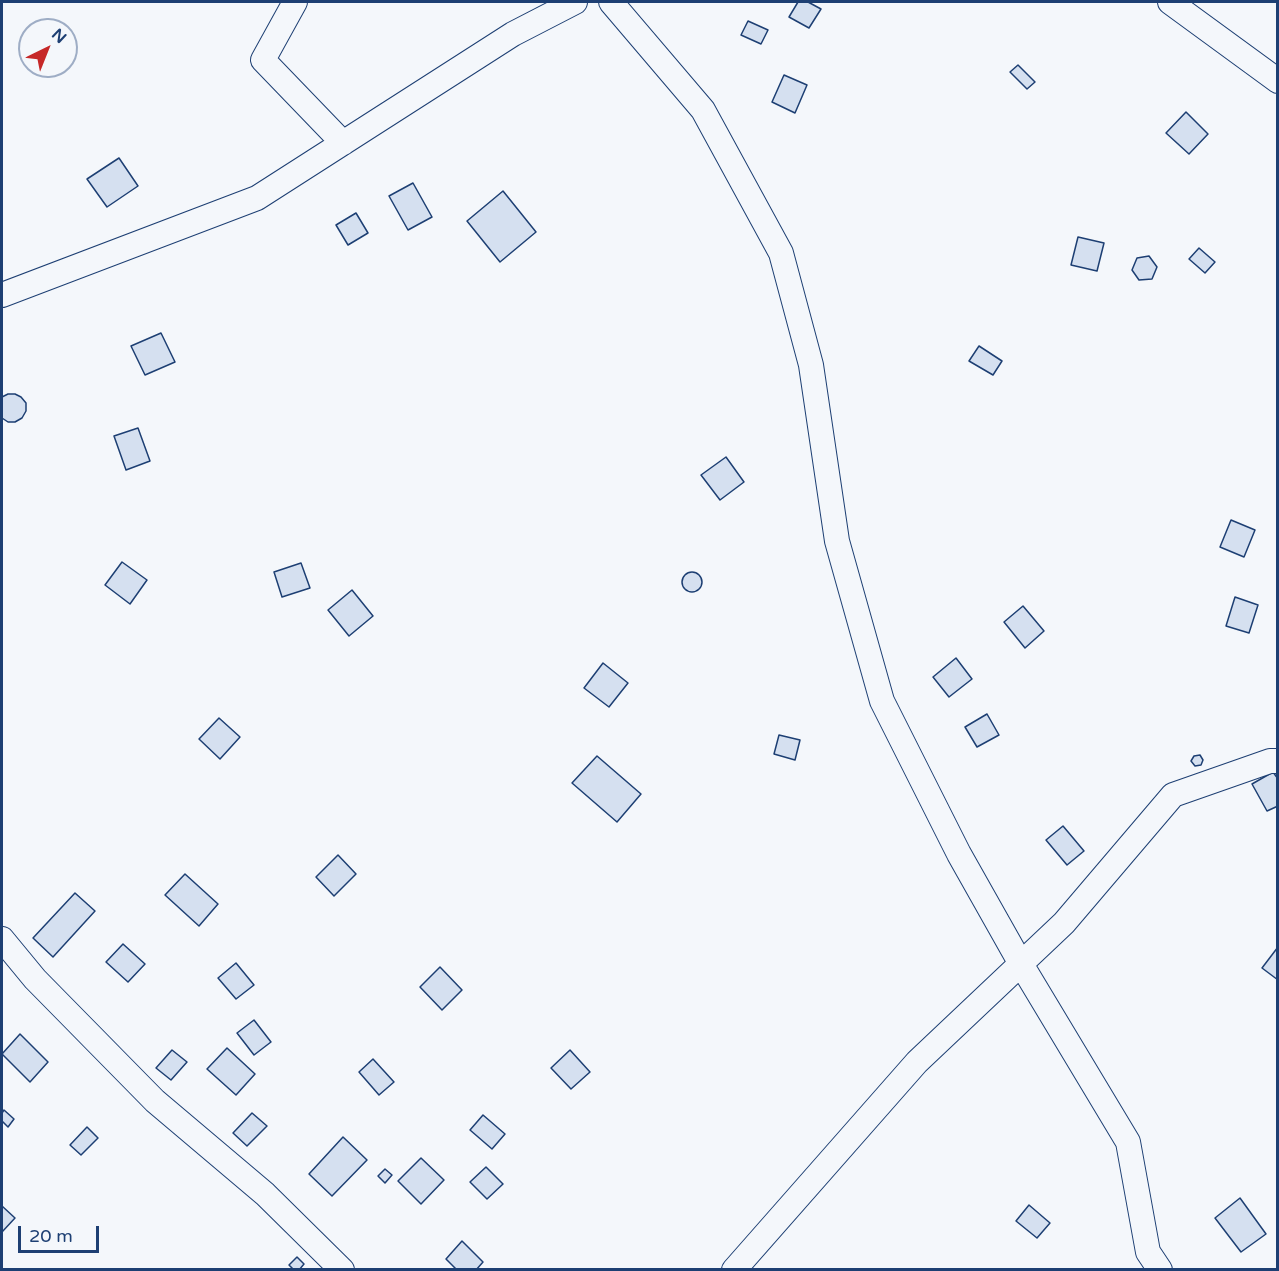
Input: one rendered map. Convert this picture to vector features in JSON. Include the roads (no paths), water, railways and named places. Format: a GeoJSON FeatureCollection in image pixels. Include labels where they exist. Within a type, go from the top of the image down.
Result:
{"type":"FeatureCollection","features":[{"type":"Feature","properties":{"kind":"street"},"geometry":{"type":"LineString","coordinates":[[295,2],[263,60],[343,142]]}},
{"type":"Feature","properties":{"kind":"street"},"geometry":{"type":"LineString","coordinates":[[2,295],[257,198],[513,34],[575,2]]}},
{"type":"Feature","properties":{"kind":"street"},"geometry":{"type":"LineString","coordinates":[[611,2],[703,110],[781,253],[811,365],[837,541],[882,701],[959,854],[1021,964],[1128,1142],[1148,1252],[1160,1269]]}},
{"type":"Feature","properties":{"kind":"street"},"geometry":{"type":"LineString","coordinates":[[1170,2],[1278,81]]}},
{"type":"Feature","properties":{"kind":"street"},"geometry":{"type":"LineString","coordinates":[[734,1269],[917,1062],[1064,923],[1173,795],[1270,761],[1278,761]]}},
{"type":"Feature","properties":{"kind":"street"},"geometry":{"type":"LineString","coordinates":[[2,939],[35,979],[155,1101],[265,1194],[342,1269]]}}]}
